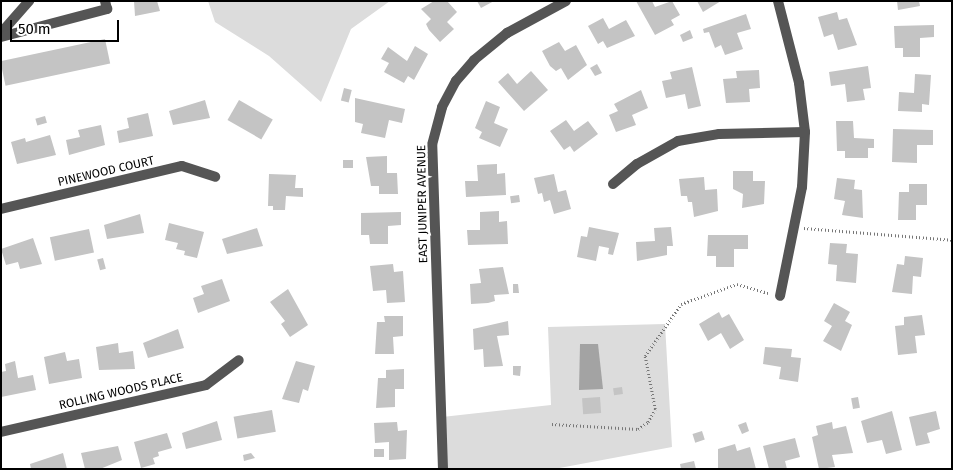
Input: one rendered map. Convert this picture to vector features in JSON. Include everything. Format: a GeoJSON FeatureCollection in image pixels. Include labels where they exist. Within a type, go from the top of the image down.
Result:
{"type":"FeatureCollection","features":[{"type":"Feature","properties":{"kind":"street"},"geometry":{"type":"LineString","coordinates":[[1,35],[30,1]]}},
{"type":"Feature","properties":{"kind":"street"},"geometry":{"type":"LineString","coordinates":[[1,35],[107,10],[105,1]]}},
{"type":"Feature","properties":{"kind":"street","name":"EAST JUNIPER AVENUE"},"geometry":{"type":"LineString","coordinates":[[443,469],[432,145],[442,107],[456,81],[474,60],[507,33],[566,1]]}},
{"type":"Feature","properties":{"kind":"street"},"geometry":{"type":"LineString","coordinates":[[778,1],[799,83],[805,132],[796,227],[780,296]]}},
{"type":"Feature","properties":{"kind":"street"},"geometry":{"type":"LineString","coordinates":[[613,184],[637,164],[678,142],[719,134],[805,132]]}},
{"type":"Feature","properties":{"kind":"street","name":"PINEWOOD COURT"},"geometry":{"type":"LineString","coordinates":[[1,209],[182,166],[215,177]]}},
{"type":"Feature","properties":{"kind":"street","name":"ROLLING WOODS PLACE"},"geometry":{"type":"LineString","coordinates":[[1,432],[206,385],[239,360]]}},
{"type":"Feature","properties":{"kind":"path"},"geometry":{"type":"LineString","coordinates":[[796,227],[952,240]]}},
{"type":"Feature","properties":{"kind":"path"},"geometry":{"type":"LineString","coordinates":[[552,424],[638,429],[648,422],[655,409],[644,356],[681,304],[737,284],[780,296]]}},
{"type":"Feature","properties":{"kind":"shaded area"},"geometry":{"type":"Polygon","coordinates":[[[208,1],[390,1],[351,29],[321,102],[269,56],[215,22],[208,1]]]}},
{"type":"Feature","properties":{"kind":"shaded area"},"geometry":{"type":"Polygon","coordinates":[[[665,324],[672,447],[554,469],[443,469],[442,417],[551,405],[548,327],[665,324]]]}},
{"type":"Feature","properties":{"kind":"shaded area"},"geometry":{"type":"Polygon","coordinates":[[[580,344],[598,344],[603,389],[579,390],[580,344]]]}},
{"type":"Feature","properties":{"kind":"building"},"geometry":{"type":"Polygon","coordinates":[[[134,1],[157,1],[160,11],[135,16],[134,1]]]}},
{"type":"Feature","properties":{"kind":"building"},"geometry":{"type":"Polygon","coordinates":[[[434,1],[447,1],[457,12],[447,22],[454,29],[440,42],[426,24],[431,19],[421,9],[434,1]]]}},
{"type":"Feature","properties":{"kind":"building"},"geometry":{"type":"Polygon","coordinates":[[[477,1],[494,1],[481,8],[477,1]]]}},
{"type":"Feature","properties":{"kind":"building"},"geometry":{"type":"Polygon","coordinates":[[[636,1],[652,1],[655,7],[672,1],[680,15],[671,20],[674,25],[655,35],[636,1]]]}},
{"type":"Feature","properties":{"kind":"building"},"geometry":{"type":"Polygon","coordinates":[[[697,1],[721,1],[703,12],[697,1]]]}},
{"type":"Feature","properties":{"kind":"building"},"geometry":{"type":"Polygon","coordinates":[[[897,1],[919,1],[920,6],[898,10],[897,1]]]}},
{"type":"Feature","properties":{"kind":"building"},"geometry":{"type":"Polygon","coordinates":[[[837,12],[839,20],[847,18],[857,45],[838,50],[833,34],[824,37],[818,17],[837,12]]]}},
{"type":"Feature","properties":{"kind":"building"},"geometry":{"type":"Polygon","coordinates":[[[746,14],[751,29],[737,33],[743,49],[725,55],[721,45],[715,48],[709,32],[704,33],[703,29],[746,14]]]}},
{"type":"Feature","properties":{"kind":"building"},"geometry":{"type":"Polygon","coordinates":[[[603,18],[609,29],[626,20],[635,36],[607,48],[603,41],[598,44],[588,26],[603,18]]]}},
{"type":"Feature","properties":{"kind":"building"},"geometry":{"type":"Polygon","coordinates":[[[934,25],[934,37],[920,38],[920,57],[903,57],[903,48],[895,48],[894,26],[934,25]]]}},
{"type":"Feature","properties":{"kind":"building"},"geometry":{"type":"Polygon","coordinates":[[[690,30],[693,38],[683,42],[680,35],[690,30]]]}},
{"type":"Feature","properties":{"kind":"building"},"geometry":{"type":"Polygon","coordinates":[[[105,39],[110,63],[6,86],[1,61],[105,39]]]}},
{"type":"Feature","properties":{"kind":"building"},"geometry":{"type":"Polygon","coordinates":[[[559,42],[565,51],[576,45],[587,65],[568,80],[561,68],[556,71],[550,66],[542,51],[559,42]]]}},
{"type":"Feature","properties":{"kind":"building"},"geometry":{"type":"Polygon","coordinates":[[[415,46],[428,54],[414,80],[408,76],[404,83],[384,72],[389,63],[381,59],[388,47],[407,61],[415,46]]]}},
{"type":"Feature","properties":{"kind":"building"},"geometry":{"type":"Polygon","coordinates":[[[597,64],[602,73],[595,76],[590,68],[597,64]]]}},
{"type":"Feature","properties":{"kind":"building"},"geometry":{"type":"Polygon","coordinates":[[[868,66],[871,88],[863,89],[865,100],[847,102],[845,84],[831,86],[829,72],[868,66]]]}},
{"type":"Feature","properties":{"kind":"building"},"geometry":{"type":"Polygon","coordinates":[[[692,67],[701,106],[688,109],[685,94],[666,98],[662,81],[672,79],[670,72],[692,67]]]}},
{"type":"Feature","properties":{"kind":"building"},"geometry":{"type":"Polygon","coordinates":[[[759,70],[760,88],[749,89],[750,102],[726,103],[723,79],[737,78],[736,71],[759,70]]]}},
{"type":"Feature","properties":{"kind":"building"},"geometry":{"type":"Polygon","coordinates":[[[531,71],[548,90],[524,111],[498,82],[508,73],[517,84],[531,71]]]}},
{"type":"Feature","properties":{"kind":"building"},"geometry":{"type":"Polygon","coordinates":[[[915,74],[931,75],[929,105],[922,104],[922,112],[898,111],[899,92],[914,93],[915,74]]]}},
{"type":"Feature","properties":{"kind":"building"},"geometry":{"type":"Polygon","coordinates":[[[344,88],[352,90],[349,103],[341,101],[344,88]]]}},
{"type":"Feature","properties":{"kind":"building"},"geometry":{"type":"Polygon","coordinates":[[[641,90],[648,108],[632,115],[636,125],[616,132],[609,115],[618,111],[614,104],[641,90]]]}},
{"type":"Feature","properties":{"kind":"building"},"geometry":{"type":"Polygon","coordinates":[[[355,98],[405,109],[402,123],[389,120],[385,138],[361,133],[363,124],[355,122],[355,98]]]}},
{"type":"Feature","properties":{"kind":"building"},"geometry":{"type":"Polygon","coordinates":[[[205,100],[210,118],[173,125],[169,111],[205,100]]]}},
{"type":"Feature","properties":{"kind":"building"},"geometry":{"type":"Polygon","coordinates":[[[239,100],[273,119],[261,139],[228,120],[239,100]]]}},
{"type":"Feature","properties":{"kind":"building"},"geometry":{"type":"Polygon","coordinates":[[[486,101],[500,107],[494,123],[508,129],[500,147],[479,138],[482,132],[475,128],[486,101]]]}},
{"type":"Feature","properties":{"kind":"building"},"geometry":{"type":"Polygon","coordinates":[[[148,113],[153,136],[119,143],[117,131],[129,128],[127,118],[148,113]]]}},
{"type":"Feature","properties":{"kind":"building"},"geometry":{"type":"Polygon","coordinates":[[[45,116],[47,123],[37,125],[35,119],[45,116]]]}},
{"type":"Feature","properties":{"kind":"building"},"geometry":{"type":"Polygon","coordinates":[[[566,120],[574,131],[588,121],[598,134],[574,152],[570,146],[564,150],[550,131],[566,120]]]}},
{"type":"Feature","properties":{"kind":"building"},"geometry":{"type":"Polygon","coordinates":[[[836,121],[853,121],[854,138],[874,139],[874,148],[868,148],[868,158],[845,158],[845,151],[837,151],[836,121]]]}},
{"type":"Feature","properties":{"kind":"building"},"geometry":{"type":"Polygon","coordinates":[[[101,125],[105,145],[69,155],[66,140],[80,137],[78,130],[101,125]]]}},
{"type":"Feature","properties":{"kind":"building"},"geometry":{"type":"Polygon","coordinates":[[[893,129],[933,130],[933,145],[917,145],[917,163],[892,162],[893,129]]]}},
{"type":"Feature","properties":{"kind":"building"},"geometry":{"type":"Polygon","coordinates":[[[50,135],[56,155],[17,164],[11,142],[25,138],[26,142],[50,135]]]}},
{"type":"Feature","properties":{"kind":"building"},"geometry":{"type":"Polygon","coordinates":[[[387,156],[387,173],[397,173],[398,194],[379,194],[379,186],[371,186],[366,157],[387,156]]]}},
{"type":"Feature","properties":{"kind":"building"},"geometry":{"type":"Polygon","coordinates":[[[343,160],[353,160],[353,168],[343,168],[343,160]]]}},
{"type":"Feature","properties":{"kind":"building"},"geometry":{"type":"Polygon","coordinates":[[[497,164],[497,174],[505,173],[506,195],[466,197],[465,181],[478,181],[477,165],[497,164]]]}},
{"type":"Feature","properties":{"kind":"building"},"geometry":{"type":"Polygon","coordinates":[[[733,171],[753,171],[753,181],[765,181],[764,204],[742,208],[743,194],[733,189],[733,171]]]}},
{"type":"Feature","properties":{"kind":"building"},"geometry":{"type":"Polygon","coordinates":[[[269,174],[296,175],[295,188],[303,188],[303,197],[286,196],[285,210],[273,210],[273,206],[268,206],[269,174]]]}},
{"type":"Feature","properties":{"kind":"building"},"geometry":{"type":"Polygon","coordinates":[[[554,174],[558,192],[566,190],[571,209],[554,214],[550,200],[544,202],[542,193],[538,194],[534,178],[554,174]]]}},
{"type":"Feature","properties":{"kind":"building"},"geometry":{"type":"Polygon","coordinates":[[[704,177],[705,190],[717,189],[718,211],[694,217],[692,202],[688,202],[687,196],[681,196],[679,179],[704,177]]]}},
{"type":"Feature","properties":{"kind":"building"},"geometry":{"type":"Polygon","coordinates":[[[837,178],[855,180],[854,189],[862,190],[863,218],[842,215],[845,201],[834,199],[837,178]]]}},
{"type":"Feature","properties":{"kind":"building"},"geometry":{"type":"Polygon","coordinates":[[[909,184],[927,184],[927,205],[916,205],[916,220],[898,220],[899,192],[909,192],[909,184]]]}},
{"type":"Feature","properties":{"kind":"building"},"geometry":{"type":"Polygon","coordinates":[[[519,195],[520,202],[511,203],[510,196],[519,195]]]}},
{"type":"Feature","properties":{"kind":"building"},"geometry":{"type":"Polygon","coordinates":[[[499,211],[499,222],[507,221],[508,244],[468,245],[467,230],[480,230],[480,212],[499,211]]]}},
{"type":"Feature","properties":{"kind":"building"},"geometry":{"type":"Polygon","coordinates":[[[401,212],[401,225],[388,226],[388,244],[370,244],[369,235],[361,235],[361,213],[401,212]]]}},
{"type":"Feature","properties":{"kind":"building"},"geometry":{"type":"Polygon","coordinates":[[[140,214],[144,233],[107,239],[104,225],[140,214]]]}},
{"type":"Feature","properties":{"kind":"building"},"geometry":{"type":"Polygon","coordinates":[[[169,223],[204,232],[197,258],[184,255],[185,251],[176,249],[178,243],[165,240],[169,223]]]}},
{"type":"Feature","properties":{"kind":"building"},"geometry":{"type":"Polygon","coordinates":[[[589,227],[619,233],[613,255],[608,254],[609,248],[599,246],[596,261],[577,257],[581,236],[587,237],[589,227]]]}},
{"type":"Feature","properties":{"kind":"building"},"geometry":{"type":"Polygon","coordinates":[[[671,227],[673,246],[667,246],[667,255],[637,261],[636,242],[655,241],[654,228],[671,227]]]}},
{"type":"Feature","properties":{"kind":"building"},"geometry":{"type":"Polygon","coordinates":[[[257,228],[263,246],[227,254],[222,239],[257,228]]]}},
{"type":"Feature","properties":{"kind":"building"},"geometry":{"type":"Polygon","coordinates":[[[89,229],[94,252],[55,261],[50,237],[89,229]]]}},
{"type":"Feature","properties":{"kind":"building"},"geometry":{"type":"Polygon","coordinates":[[[708,235],[748,235],[748,249],[734,249],[734,267],[716,267],[716,256],[707,256],[708,235]]]}},
{"type":"Feature","properties":{"kind":"building"},"geometry":{"type":"Polygon","coordinates":[[[33,238],[42,264],[20,269],[18,262],[6,265],[1,249],[33,238]]]}},
{"type":"Feature","properties":{"kind":"building"},"geometry":{"type":"Polygon","coordinates":[[[830,243],[847,244],[846,253],[858,254],[856,283],[836,281],[837,265],[828,264],[830,243]]]}},
{"type":"Feature","properties":{"kind":"building"},"geometry":{"type":"Polygon","coordinates":[[[905,256],[923,258],[921,277],[913,276],[912,294],[892,292],[897,264],[904,265],[905,256]]]}},
{"type":"Feature","properties":{"kind":"building"},"geometry":{"type":"Polygon","coordinates":[[[103,258],[106,269],[100,270],[97,260],[103,258]]]}},
{"type":"Feature","properties":{"kind":"building"},"geometry":{"type":"Polygon","coordinates":[[[393,264],[394,272],[403,271],[405,302],[387,303],[386,290],[373,291],[370,266],[393,264]]]}},
{"type":"Feature","properties":{"kind":"building"},"geometry":{"type":"Polygon","coordinates":[[[503,267],[509,294],[494,295],[495,301],[488,303],[471,304],[470,284],[481,283],[479,269],[503,267]]]}},
{"type":"Feature","properties":{"kind":"building"},"geometry":{"type":"Polygon","coordinates":[[[222,279],[230,301],[198,313],[193,298],[204,294],[201,286],[222,279]]]}},
{"type":"Feature","properties":{"kind":"building"},"geometry":{"type":"Polygon","coordinates":[[[513,284],[518,284],[519,293],[513,293],[513,284]]]}},
{"type":"Feature","properties":{"kind":"building"},"geometry":{"type":"Polygon","coordinates":[[[288,289],[308,325],[290,337],[281,324],[285,321],[270,302],[288,289]]]}},
{"type":"Feature","properties":{"kind":"building"},"geometry":{"type":"Polygon","coordinates":[[[834,303],[850,312],[845,321],[852,325],[841,351],[823,341],[832,326],[824,321],[834,303]]]}},
{"type":"Feature","properties":{"kind":"building"},"geometry":{"type":"Polygon","coordinates":[[[719,312],[722,318],[729,314],[744,340],[730,349],[721,333],[708,341],[699,324],[719,312]]]}},
{"type":"Feature","properties":{"kind":"building"},"geometry":{"type":"Polygon","coordinates":[[[922,315],[925,335],[915,336],[917,353],[898,355],[895,326],[904,325],[904,317],[922,315]]]}},
{"type":"Feature","properties":{"kind":"building"},"geometry":{"type":"Polygon","coordinates":[[[384,316],[403,316],[403,336],[393,337],[394,354],[375,354],[377,322],[385,322],[384,316]]]}},
{"type":"Feature","properties":{"kind":"building"},"geometry":{"type":"Polygon","coordinates":[[[508,321],[509,335],[497,336],[503,366],[484,367],[483,349],[474,350],[473,329],[508,321]]]}},
{"type":"Feature","properties":{"kind":"building"},"geometry":{"type":"Polygon","coordinates":[[[178,329],[184,348],[148,358],[143,343],[178,329]]]}},
{"type":"Feature","properties":{"kind":"building"},"geometry":{"type":"Polygon","coordinates":[[[118,343],[119,353],[133,351],[135,369],[99,370],[96,347],[118,343]]]}},
{"type":"Feature","properties":{"kind":"building"},"geometry":{"type":"Polygon","coordinates":[[[765,347],[792,349],[791,357],[801,358],[798,382],[779,379],[781,367],[763,364],[765,347]]]}},
{"type":"Feature","properties":{"kind":"building"},"geometry":{"type":"Polygon","coordinates":[[[65,352],[67,361],[79,359],[82,378],[49,384],[44,357],[65,352]]]}},
{"type":"Feature","properties":{"kind":"building"},"geometry":{"type":"Polygon","coordinates":[[[15,361],[18,378],[33,375],[36,390],[1,397],[1,372],[6,371],[5,364],[15,361]]]}},
{"type":"Feature","properties":{"kind":"building"},"geometry":{"type":"Polygon","coordinates":[[[296,361],[315,366],[308,391],[303,389],[299,403],[282,399],[296,361]]]}},
{"type":"Feature","properties":{"kind":"building"},"geometry":{"type":"Polygon","coordinates":[[[513,366],[521,366],[520,376],[513,375],[513,366]]]}},
{"type":"Feature","properties":{"kind":"building"},"geometry":{"type":"Polygon","coordinates":[[[404,369],[404,389],[395,389],[395,407],[376,408],[378,378],[386,378],[386,370],[404,369]]]}},
{"type":"Feature","properties":{"kind":"building"},"geometry":{"type":"Polygon","coordinates":[[[622,387],[623,394],[614,395],[613,388],[622,387]]]}},
{"type":"Feature","properties":{"kind":"building"},"geometry":{"type":"Polygon","coordinates":[[[600,397],[601,413],[583,414],[582,398],[600,397]]]}},
{"type":"Feature","properties":{"kind":"building"},"geometry":{"type":"Polygon","coordinates":[[[858,397],[860,408],[853,409],[851,398],[858,397]]]}},
{"type":"Feature","properties":{"kind":"building"},"geometry":{"type":"Polygon","coordinates":[[[272,410],[276,432],[237,438],[234,417],[272,410]]]}},
{"type":"Feature","properties":{"kind":"building"},"geometry":{"type":"Polygon","coordinates":[[[892,411],[902,450],[886,454],[882,440],[867,443],[861,421],[892,411]]]}},
{"type":"Feature","properties":{"kind":"building"},"geometry":{"type":"Polygon","coordinates":[[[936,411],[940,429],[927,433],[930,443],[916,446],[909,417],[936,411]]]}},
{"type":"Feature","properties":{"kind":"building"},"geometry":{"type":"Polygon","coordinates":[[[217,421],[222,440],[186,449],[182,433],[217,421]]]}},
{"type":"Feature","properties":{"kind":"building"},"geometry":{"type":"Polygon","coordinates":[[[397,422],[398,431],[407,430],[406,459],[389,460],[389,442],[375,443],[374,423],[397,422]]]}},
{"type":"Feature","properties":{"kind":"building"},"geometry":{"type":"Polygon","coordinates":[[[746,422],[749,431],[742,434],[738,425],[746,422]]]}},
{"type":"Feature","properties":{"kind":"building"},"geometry":{"type":"Polygon","coordinates":[[[832,422],[833,429],[846,426],[853,453],[832,455],[835,467],[819,469],[812,437],[818,435],[816,426],[832,422]]]}},
{"type":"Feature","properties":{"kind":"building"},"geometry":{"type":"Polygon","coordinates":[[[702,431],[705,440],[695,443],[692,434],[702,431]]]}},
{"type":"Feature","properties":{"kind":"building"},"geometry":{"type":"Polygon","coordinates":[[[167,433],[172,448],[158,452],[159,456],[153,458],[155,464],[141,468],[134,442],[167,433]]]}},
{"type":"Feature","properties":{"kind":"building"},"geometry":{"type":"Polygon","coordinates":[[[795,438],[800,457],[785,461],[787,469],[769,469],[763,446],[795,438]]]}},
{"type":"Feature","properties":{"kind":"building"},"geometry":{"type":"Polygon","coordinates":[[[735,444],[737,451],[750,447],[756,469],[718,469],[718,449],[735,444]]]}},
{"type":"Feature","properties":{"kind":"building"},"geometry":{"type":"Polygon","coordinates":[[[118,446],[122,460],[100,469],[85,469],[81,453],[118,446]]]}},
{"type":"Feature","properties":{"kind":"building"},"geometry":{"type":"Polygon","coordinates":[[[374,449],[384,449],[384,457],[374,457],[374,449]]]}},
{"type":"Feature","properties":{"kind":"building"},"geometry":{"type":"Polygon","coordinates":[[[63,453],[67,469],[31,469],[30,464],[63,453]]]}},
{"type":"Feature","properties":{"kind":"building"},"geometry":{"type":"Polygon","coordinates":[[[251,453],[255,458],[244,461],[243,455],[251,453]]]}},
{"type":"Feature","properties":{"kind":"building"},"geometry":{"type":"Polygon","coordinates":[[[694,461],[696,469],[681,469],[680,464],[694,461]]]}}]}
